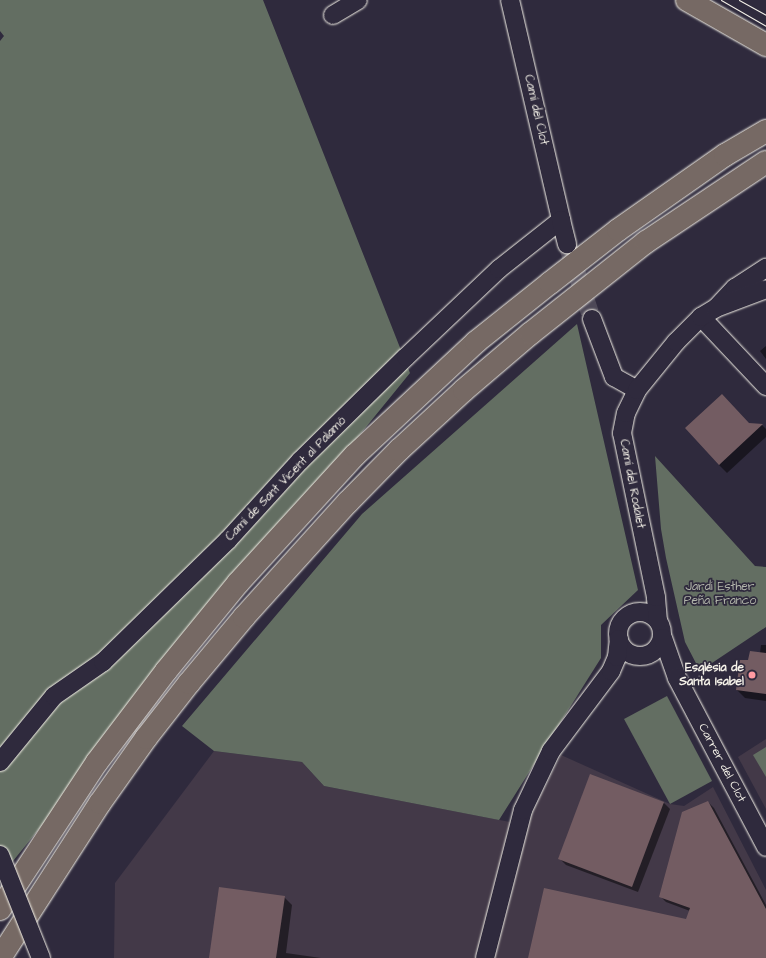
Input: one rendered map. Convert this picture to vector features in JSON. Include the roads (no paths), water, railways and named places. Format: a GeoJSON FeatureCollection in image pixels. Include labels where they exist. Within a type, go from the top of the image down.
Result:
{"type":"FeatureCollection","features":[{"type":"Feature","properties":{"kind":"main road"},"geometry":{"type":"LineString","coordinates":[[687,0],[763,46]]}},
{"type":"Feature","properties":{"kind":"main road"},"geometry":{"type":"LineString","coordinates":[[0,909],[97,762],[166,672],[238,583],[355,455],[476,342],[550,283],[662,198],[726,155],[766,131]]}},
{"type":"Feature","properties":{"kind":"main road"},"geometry":{"type":"LineString","coordinates":[[0,958],[100,803],[189,683],[290,564],[373,476],[464,390],[594,282],[653,238],[766,162]]}},
{"type":"Feature","properties":{"kind":"street"},"geometry":{"type":"LineString","coordinates":[[333,15],[358,0]]}},
{"type":"Feature","properties":{"kind":"street","name":"Camí del Clot"},"geometry":{"type":"LineString","coordinates":[[510,0],[561,220]]}},
{"type":"Feature","properties":{"kind":"street"},"geometry":{"type":"LineString","coordinates":[[561,220],[567,244]]}},
{"type":"Feature","properties":{"kind":"street","name":"Camí de Sant Vicent al Palamó"},"geometry":{"type":"LineString","coordinates":[[0,762],[54,696],[103,662],[228,540],[300,461],[406,357],[499,269],[561,220]]}},
{"type":"Feature","properties":{"kind":"street","name":"Camí del Rodalet"},"geometry":{"type":"LineString","coordinates":[[716,308],[735,288],[766,268]]}},
{"type":"Feature","properties":{"kind":"street","name":"Camí del Rodalet"},"geometry":{"type":"LineString","coordinates":[[658,620],[652,575],[641,530],[622,434],[626,413],[637,390],[676,342],[701,317],[716,308],[766,289]]}},
{"type":"Feature","properties":{"kind":"street"},"geometry":{"type":"LineString","coordinates":[[701,317],[766,386]]}},
{"type":"Feature","properties":{"kind":"street"},"geometry":{"type":"LineString","coordinates":[[592,319],[614,378],[637,390]]}},
{"type":"Feature","properties":{"kind":"street"},"geometry":{"type":"LineString","coordinates":[[633,613],[645,594],[652,575]]}},
{"type":"Feature","properties":{"kind":"street"},"geometry":{"type":"LineString","coordinates":[[485,958],[523,810],[551,751],[611,671],[617,657],[619,639],[618,631],[621,623],[626,617],[633,613],[642,612],[651,614],[658,620],[662,629],[662,638],[659,646],[652,653],[640,656],[611,671]]}},
{"type":"Feature","properties":{"kind":"street","name":"Carrer del Clot"},"geometry":{"type":"LineString","coordinates":[[662,638],[677,678],[766,846]]}},
{"type":"Feature","properties":{"kind":"street"},"geometry":{"type":"LineString","coordinates":[[619,639],[625,650],[640,656]]}},
{"type":"Feature","properties":{"kind":"street","name":"Carrer del Clot"},"geometry":{"type":"LineString","coordinates":[[640,656],[660,665],[677,678]]}},
{"type":"Feature","properties":{"kind":"street"},"geometry":{"type":"LineString","coordinates":[[0,854],[41,958]]}},
{"type":"Feature","properties":{"kind":"tunnel"},"geometry":{"type":"LineString","coordinates":[[567,244],[592,319]]}},
{"type":"Feature","properties":{"kind":"tram line"},"geometry":{"type":"LineString","coordinates":[[721,0],[766,26]]}},
{"type":"Feature","properties":{"kind":"tram line"},"geometry":{"type":"LineString","coordinates":[[739,0],[766,15]]}},
{"type":"Feature","properties":{"kind":"place","name":"Església de Santa Isabel"},"geometry":{"type":"Point","coordinates":[752,675]}},
{"type":"Feature","properties":{"kind":"park label","name":"Jardí Esther Peña Franco"},"geometry":{"type":"Point","coordinates":[720,594]}}]}
